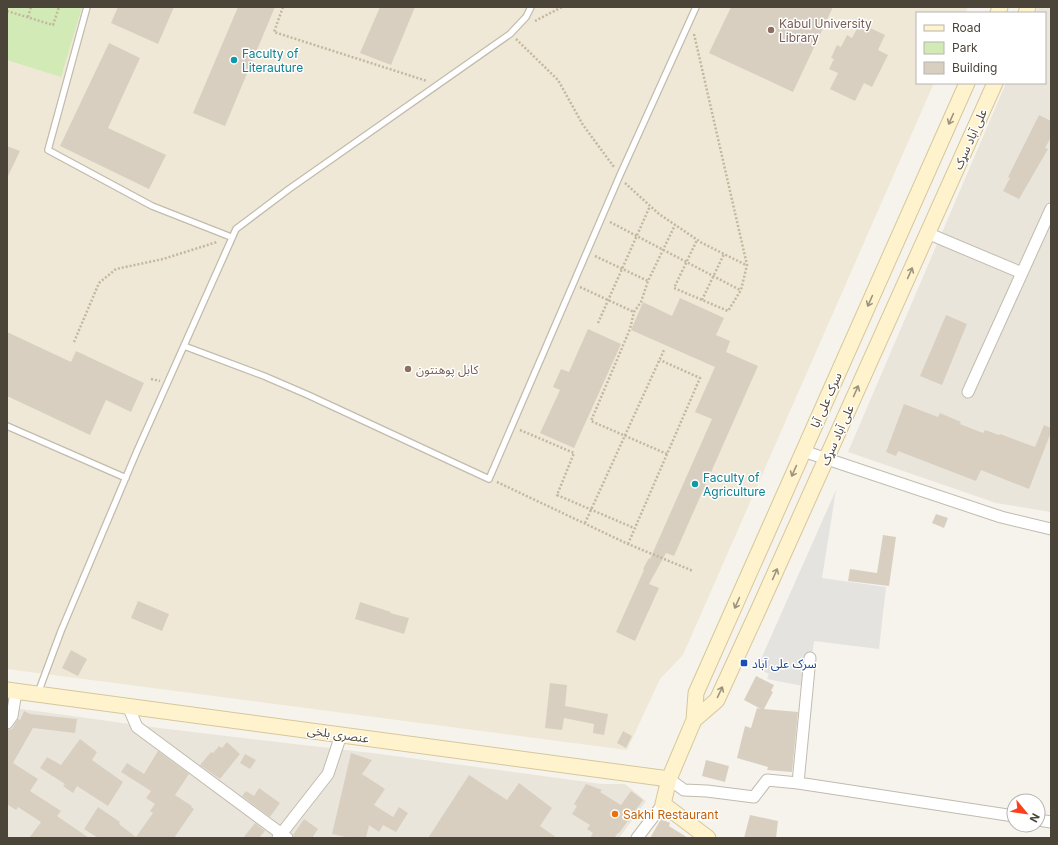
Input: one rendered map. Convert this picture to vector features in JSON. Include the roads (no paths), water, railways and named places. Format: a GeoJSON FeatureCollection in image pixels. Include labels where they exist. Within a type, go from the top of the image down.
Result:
{"type":"FeatureCollection","features":[{"type":"Feature","properties":{"kind":"street","name":"سرک علی آبا"},"geometry":{"type":"LineString","coordinates":[[694,720],[696,693],[737,604],[803,450],[967,84]]}},
{"type":"Feature","properties":{"kind":"street","name":"علی آباد سړک"},"geometry":{"type":"LineString","coordinates":[[663,804],[669,779],[694,720],[717,700],[995,84]]}},
{"type":"Feature","properties":{"kind":"street"},"geometry":{"type":"LineString","coordinates":[[968,392],[1051,209]]}},
{"type":"Feature","properties":{"kind":"street"},"geometry":{"type":"LineString","coordinates":[[928,233],[1022,273]]}},
{"type":"Feature","properties":{"kind":"street"},"geometry":{"type":"LineString","coordinates":[[803,450],[1001,517],[1051,528]]}},
{"type":"Feature","properties":{"kind":"street"},"geometry":{"type":"LineString","coordinates":[[798,783],[810,658]]}},
{"type":"Feature","properties":{"kind":"street"},"geometry":{"type":"LineString","coordinates":[[7,723],[12,716],[12,691]]}},
{"type":"Feature","properties":{"kind":"street","name":"عنصری بلخی"},"geometry":{"type":"LineString","coordinates":[[12,691],[669,779]]}},
{"type":"Feature","properties":{"kind":"street"},"geometry":{"type":"LineString","coordinates":[[128,706],[137,727],[282,837],[328,774],[342,735]]}},
{"type":"Feature","properties":{"kind":"street"},"geometry":{"type":"LineString","coordinates":[[669,779],[684,790],[707,791],[754,798],[767,780],[798,783],[1006,815]]}},
{"type":"Feature","properties":{"kind":"street"},"geometry":{"type":"LineString","coordinates":[[637,838],[663,804],[708,838]]}},
{"type":"Feature","properties":{"kind":"lane"},"geometry":{"type":"LineString","coordinates":[[87,7],[48,150],[152,206],[231,237]]}},
{"type":"Feature","properties":{"kind":"lane"},"geometry":{"type":"LineString","coordinates":[[37,694],[61,631],[126,478],[231,237],[236,229],[290,189],[510,34],[526,17],[531,7]]}},
{"type":"Feature","properties":{"kind":"lane"},"geometry":{"type":"LineString","coordinates":[[184,346],[264,376],[308,395],[489,479],[620,175],[696,7]]}},
{"type":"Feature","properties":{"kind":"lane"},"geometry":{"type":"LineString","coordinates":[[7,426],[126,478]]}},
{"type":"Feature","properties":{"kind":"place","name":"Kabul University Library"},"geometry":{"type":"Point","coordinates":[771,30]}},
{"type":"Feature","properties":{"kind":"place","name":"Faculty of Literauture"},"geometry":{"type":"Point","coordinates":[234,60]}},
{"type":"Feature","properties":{"kind":"place","name":"کابل پوهنتون"},"geometry":{"type":"Point","coordinates":[408,369]}},
{"type":"Feature","properties":{"kind":"place","name":"Faculty of Agriculture"},"geometry":{"type":"Point","coordinates":[695,484]}},
{"type":"Feature","properties":{"kind":"place","name":"سرک علی آباد"},"geometry":{"type":"Point","coordinates":[744,663]}},
{"type":"Feature","properties":{"kind":"place","name":"Sakhi Restaurant"},"geometry":{"type":"Point","coordinates":[615,814]}}]}
